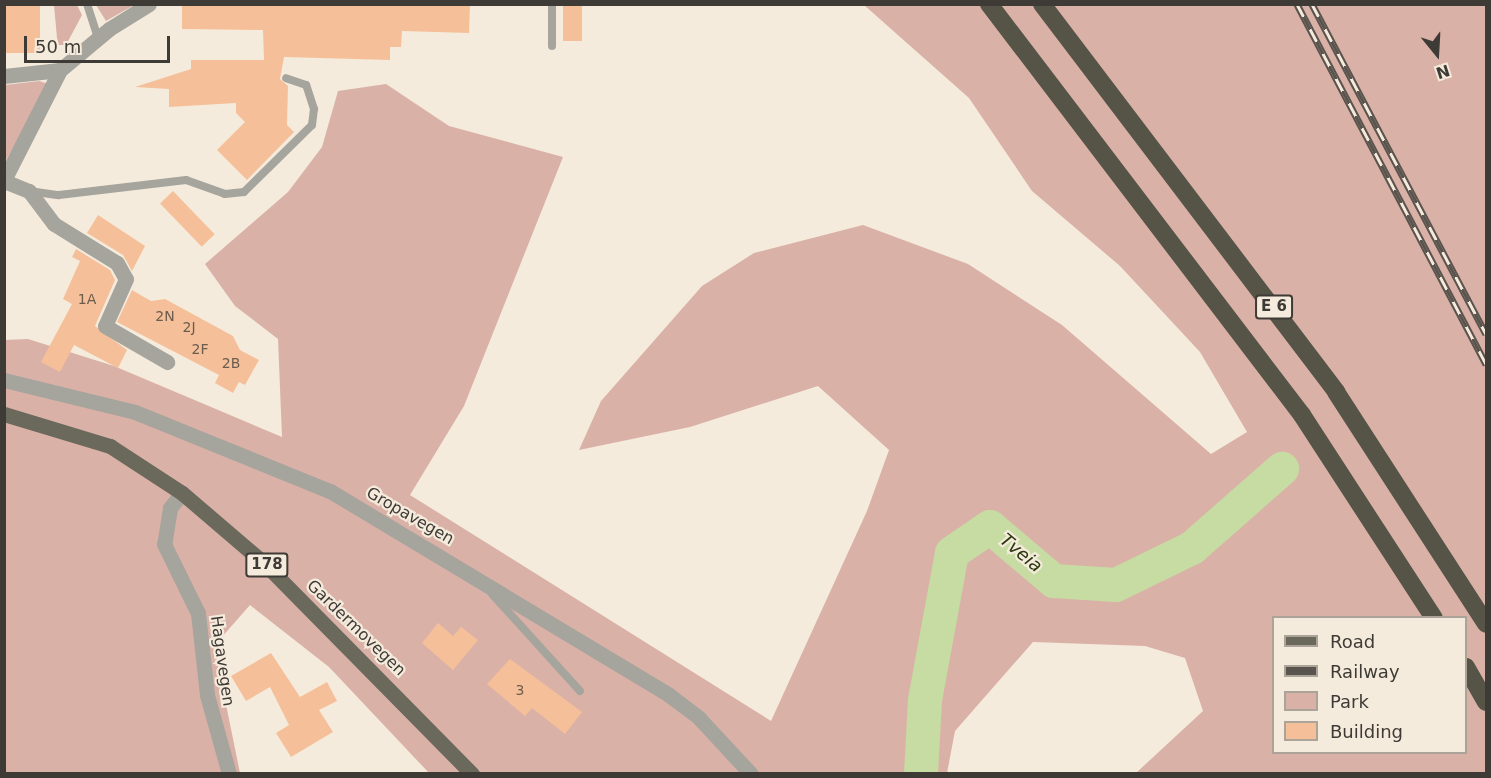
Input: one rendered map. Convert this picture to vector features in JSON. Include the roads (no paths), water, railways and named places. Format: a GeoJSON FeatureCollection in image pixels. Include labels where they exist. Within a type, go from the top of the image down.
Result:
{"type":"FeatureCollection","features":[{"type":"Feature","properties":{"kind":"highway","name":"E 6"},"geometry":{"type":"LineString","coordinates":[[989,4],[1302,415],[1433,616]]}},
{"type":"Feature","properties":{"kind":"highway","name":"E 6"},"geometry":{"type":"LineString","coordinates":[[1042,4],[1336,392],[1484,617]]}},
{"type":"Feature","properties":{"kind":"highway"},"geometry":{"type":"LineString","coordinates":[[1467,669],[1486,702]]}},
{"type":"Feature","properties":{"kind":"main road","name":"Gardermovegen"},"geometry":{"type":"LineString","coordinates":[[4,414],[110,446],[182,493],[266,564],[472,774]]}},
{"type":"Feature","properties":{"kind":"main road","name":"Gardermovegen"},"geometry":{"type":"LineString","coordinates":[[4,420],[20,417]]}},
{"type":"Feature","properties":{"kind":"street"},"geometry":{"type":"LineString","coordinates":[[149,4],[98,38],[60,70],[4,180],[29,191],[54,224],[124,272],[105,326],[166,362]]}},
{"type":"Feature","properties":{"kind":"street"},"geometry":{"type":"LineString","coordinates":[[4,76],[60,70]]}},
{"type":"Feature","properties":{"kind":"street","name":"Gropavegen"},"geometry":{"type":"LineString","coordinates":[[4,380],[118,407],[214,440],[330,491],[488,582],[669,694],[699,717],[751,774]]}},
{"type":"Feature","properties":{"kind":"street","name":"Hagavegen"},"geometry":{"type":"LineString","coordinates":[[182,493],[170,508],[162,531],[164,544],[198,613],[207,695],[229,774]]}},
{"type":"Feature","properties":{"kind":"lane"},"geometry":{"type":"LineString","coordinates":[[87,4],[98,38]]}},
{"type":"Feature","properties":{"kind":"lane"},"geometry":{"type":"LineString","coordinates":[[552,4],[552,46]]}},
{"type":"Feature","properties":{"kind":"lane"},"geometry":{"type":"LineString","coordinates":[[29,191],[59,195],[186,180],[225,194],[244,192],[312,125],[314,109],[306,85],[286,78]]}},
{"type":"Feature","properties":{"kind":"lane"},"geometry":{"type":"LineString","coordinates":[[488,582],[493,595],[580,691]]}},
{"type":"Feature","properties":{"kind":"waterway","name":"Tveia"},"geometry":{"type":"LineString","coordinates":[[921,774],[925,700],[952,553],[990,527],[1054,581],[1116,585],[1192,548],[1282,469]]}},
{"type":"Feature","properties":{"kind":"railway"},"geometry":{"type":"LineString","coordinates":[[1297,4],[1486,364]]}},
{"type":"Feature","properties":{"kind":"railway"},"geometry":{"type":"LineString","coordinates":[[1312,4],[1486,334]]}}]}
